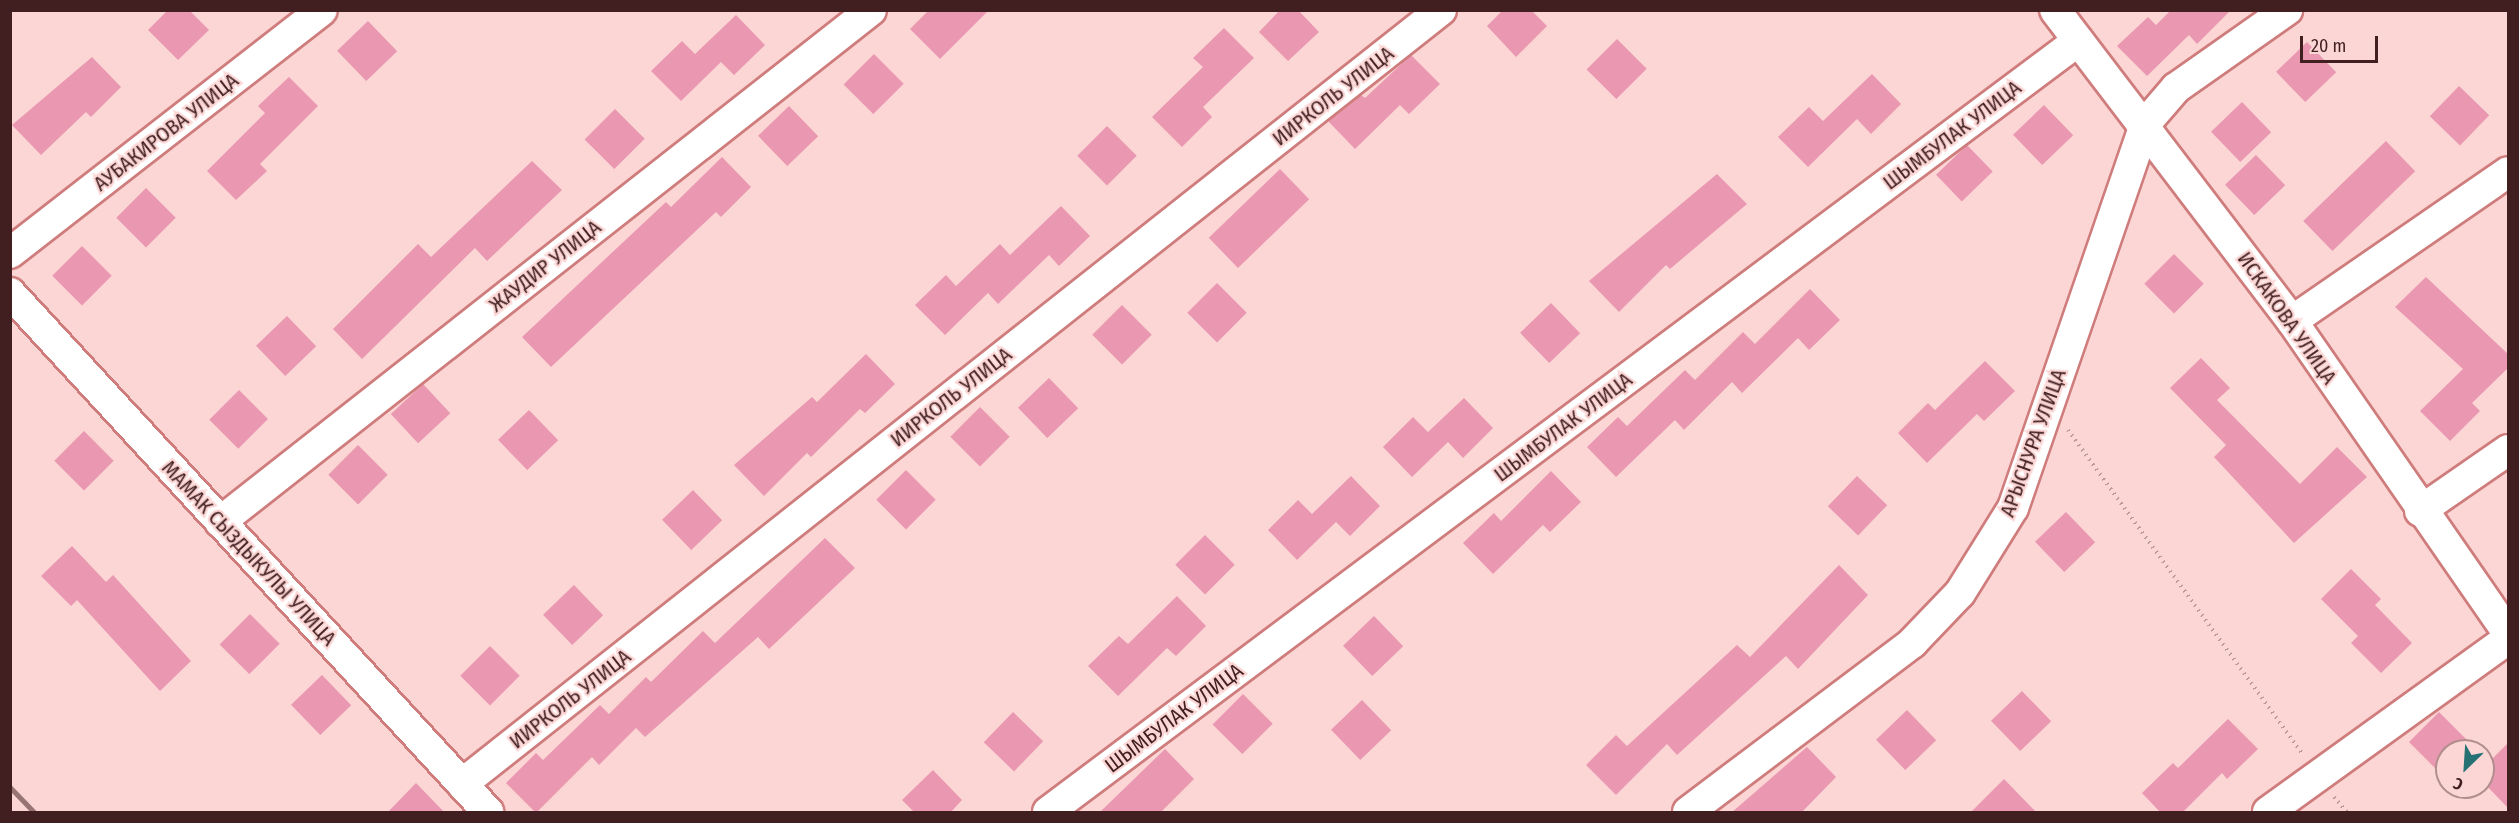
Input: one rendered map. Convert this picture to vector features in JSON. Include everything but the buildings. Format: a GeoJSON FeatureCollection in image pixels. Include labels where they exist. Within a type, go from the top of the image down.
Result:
{"type":"FeatureCollection","features":[{"type":"Feature","properties":{"kind":"street","name":"АУБАКИРОВА УЛИЦА"},"geometry":{"type":"LineString","coordinates":[[10,254],[322,10]]}},
{"type":"Feature","properties":{"kind":"street","name":"ЖАУДИР УЛИЦА"},"geometry":{"type":"LineString","coordinates":[[220,522],[871,10]]}},
{"type":"Feature","properties":{"kind":"street","name":"ИИРКОЛЬ УЛИЦА"},"geometry":{"type":"LineString","coordinates":[[462,784],[1441,10]]}},
{"type":"Feature","properties":{"kind":"street","name":"ИСКАКОВА УЛИЦА"},"geometry":{"type":"LineString","coordinates":[[2055,10],[2145,124],[2292,321],[2420,511],[2508,633]]}},
{"type":"Feature","properties":{"kind":"street"},"geometry":{"type":"LineString","coordinates":[[2145,124],[2176,88],[2287,10]]}},
{"type":"Feature","properties":{"kind":"street","name":"ШЫМБУЛАК УЛИЦА"},"geometry":{"type":"LineString","coordinates":[[1048,813],[2078,41]]}},
{"type":"Feature","properties":{"kind":"street","name":"АРЫСНУРА УЛИЦА"},"geometry":{"type":"LineString","coordinates":[[1688,813],[1912,643],[1960,593],[2013,508],[2145,124]]}},
{"type":"Feature","properties":{"kind":"street"},"geometry":{"type":"LineString","coordinates":[[2292,321],[2508,172]]}},
{"type":"Feature","properties":{"kind":"street","name":"МАМАК СЫЗДЫКУЛЫ УЛИЦА"},"geometry":{"type":"LineString","coordinates":[[10,292],[488,813]]}},
{"type":"Feature","properties":{"kind":"street"},"geometry":{"type":"LineString","coordinates":[[2420,511],[2508,450]]}},
{"type":"Feature","properties":{"kind":"street"},"geometry":{"type":"LineString","coordinates":[[2268,813],[2508,639]]}},
{"type":"Feature","properties":{"kind":"path"},"geometry":{"type":"LineString","coordinates":[[2049,403],[2347,813]]}},
{"type":"Feature","properties":{"kind":"railway"},"geometry":{"type":"LineString","coordinates":[[10,787],[34,812]]}}]}
